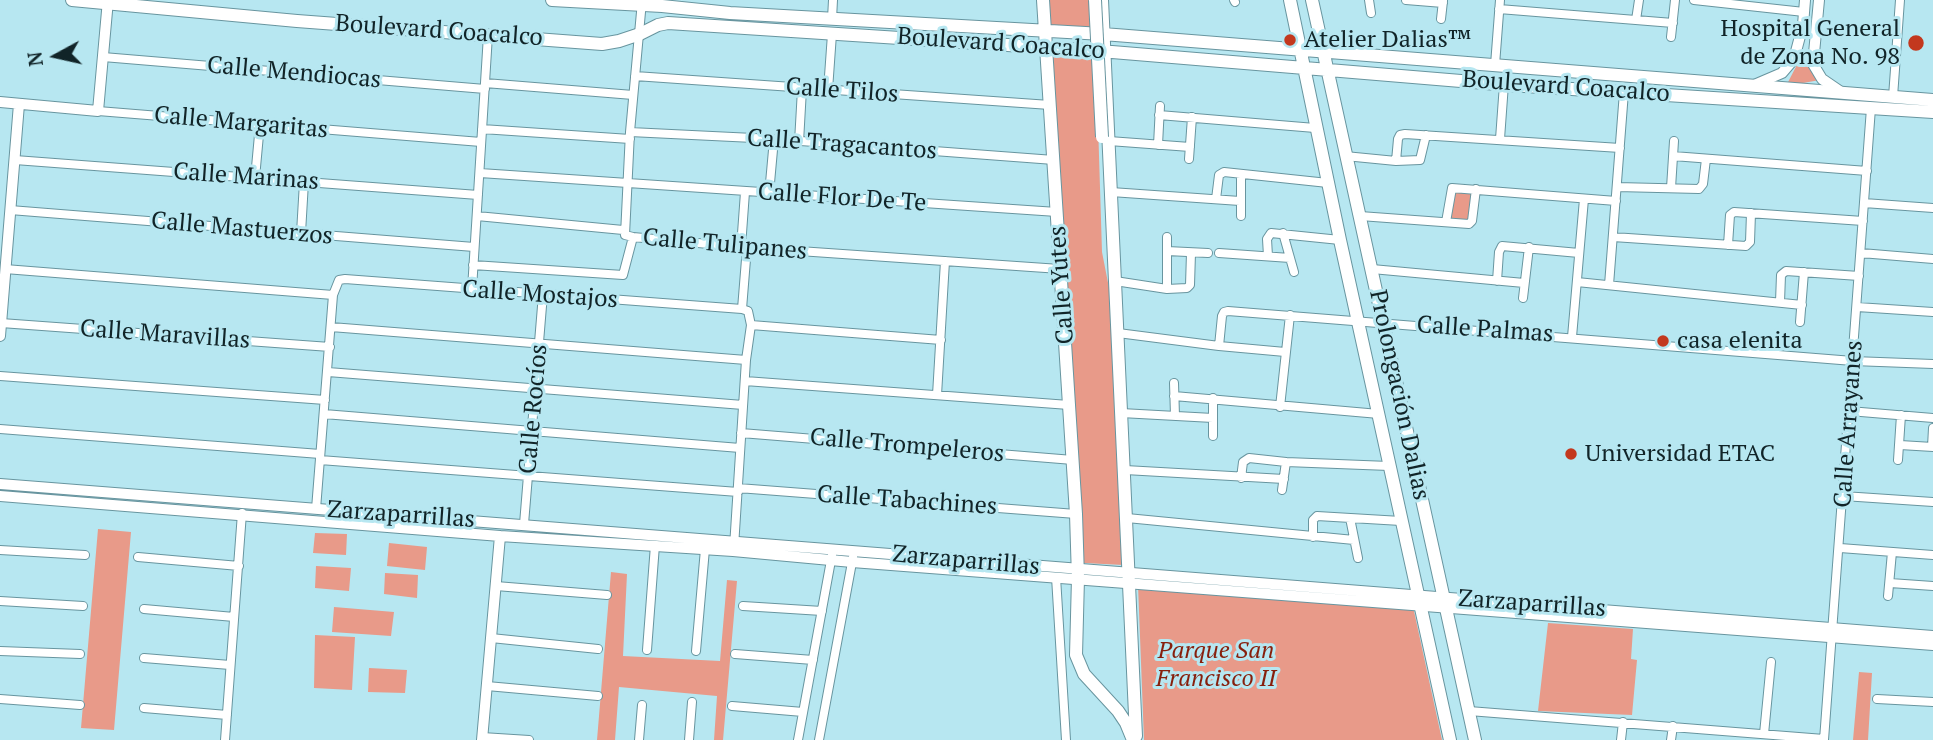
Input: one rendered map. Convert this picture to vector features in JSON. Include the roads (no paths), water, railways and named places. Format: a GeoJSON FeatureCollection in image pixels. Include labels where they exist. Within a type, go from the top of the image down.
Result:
{"type":"FeatureCollection","features":[{"type":"Feature","properties":{"kind":"main road","name":"Boulevard Coacalco"},"geometry":{"type":"LineString","coordinates":[[72,0],[108,1],[297,21],[602,44],[668,23],[1104,51],[1504,84],[1933,112]]}},
{"type":"Feature","properties":{"kind":"main road","name":"Boulevard Coacalco"},"geometry":{"type":"LineString","coordinates":[[552,0],[642,3],[832,19],[1103,34],[1322,50],[1933,101]]}},
{"type":"Feature","properties":{"kind":"main road","name":"Calle Yutes"},"geometry":{"type":"LineString","coordinates":[[1042,0],[1076,514],[1076,655],[1084,674],[1118,711],[1134,740]]}},
{"type":"Feature","properties":{"kind":"main road","name":"Calle Yutes"},"geometry":{"type":"LineString","coordinates":[[1095,0],[1111,192],[1130,578],[1134,740]]}},
{"type":"Feature","properties":{"kind":"main road","name":"Calle Yutes"},"geometry":{"type":"LineString","coordinates":[[1101,0],[1107,222],[1114,278]]}},
{"type":"Feature","properties":{"kind":"main road","name":"Prolongación Dalias"},"geometry":{"type":"LineString","coordinates":[[1290,0],[1315,128],[1450,740]]}},
{"type":"Feature","properties":{"kind":"main road","name":"Prolongación Dalias"},"geometry":{"type":"LineString","coordinates":[[1312,0],[1475,740]]}},
{"type":"Feature","properties":{"kind":"main road"},"geometry":{"type":"LineString","coordinates":[[1916,111],[1933,101]]}},
{"type":"Feature","properties":{"kind":"street"},"geometry":{"type":"LineString","coordinates":[[832,19],[833,0]]}},
{"type":"Feature","properties":{"kind":"street"},"geometry":{"type":"LineString","coordinates":[[1369,0],[1371,13]]}},
{"type":"Feature","properties":{"kind":"street"},"geometry":{"type":"LineString","coordinates":[[1406,0],[1443,2],[1441,19]]}},
{"type":"Feature","properties":{"kind":"street"},"geometry":{"type":"LineString","coordinates":[[1636,20],[1639,0]]}},
{"type":"Feature","properties":{"kind":"street"},"geometry":{"type":"LineString","coordinates":[[1671,37],[1675,0]]}},
{"type":"Feature","properties":{"kind":"street"},"geometry":{"type":"LineString","coordinates":[[1694,0],[1804,12]]}},
{"type":"Feature","properties":{"kind":"street"},"geometry":{"type":"LineString","coordinates":[[1754,86],[1782,73],[1794,59],[1800,42],[1805,0]]}},
{"type":"Feature","properties":{"kind":"street"},"geometry":{"type":"LineString","coordinates":[[1819,0],[1813,64],[1822,79],[1843,94]]}},
{"type":"Feature","properties":{"kind":"street"},"geometry":{"type":"LineString","coordinates":[[1893,97],[1899,0]]}},
{"type":"Feature","properties":{"kind":"street"},"geometry":{"type":"LineString","coordinates":[[98,111],[108,1]]}},
{"type":"Feature","properties":{"kind":"street","name":"Calle Tulipanes"},"geometry":{"type":"LineString","coordinates":[[642,3],[623,230],[625,235],[744,247],[1060,269]]}},
{"type":"Feature","properties":{"kind":"street"},"geometry":{"type":"LineString","coordinates":[[1495,65],[1499,4],[1673,23]]}},
{"type":"Feature","properties":{"kind":"street"},"geometry":{"type":"LineString","coordinates":[[828,90],[832,34]]}},
{"type":"Feature","properties":{"kind":"street"},"geometry":{"type":"LineString","coordinates":[[472,289],[488,35]]}},
{"type":"Feature","properties":{"kind":"street","name":"Calle Mendiocas"},"geometry":{"type":"LineString","coordinates":[[103,57],[634,95]]}},
{"type":"Feature","properties":{"kind":"street","name":"Calle Tilos"},"geometry":{"type":"LineString","coordinates":[[635,76],[1050,105]]}},
{"type":"Feature","properties":{"kind":"street"},"geometry":{"type":"LineString","coordinates":[[1500,139],[1504,84]]}},
{"type":"Feature","properties":{"kind":"street"},"geometry":{"type":"LineString","coordinates":[[799,142],[802,89]]}},
{"type":"Feature","properties":{"kind":"street"},"geometry":{"type":"LineString","coordinates":[[1609,285],[1624,92]]}},
{"type":"Feature","properties":{"kind":"street","name":"Calle Margaritas"},"geometry":{"type":"LineString","coordinates":[[0,102],[481,142]]}},
{"type":"Feature","properties":{"kind":"street"},"geometry":{"type":"LineString","coordinates":[[0,336],[19,104]]}},
{"type":"Feature","properties":{"kind":"street","name":"Calle Arrayanes"},"geometry":{"type":"LineString","coordinates":[[1824,740],[1871,108]]}},
{"type":"Feature","properties":{"kind":"street"},"geometry":{"type":"LineString","coordinates":[[1158,145],[1160,110],[1192,117],[1315,128]]}},
{"type":"Feature","properties":{"kind":"street"},"geometry":{"type":"LineString","coordinates":[[1189,159],[1192,117]]}},
{"type":"Feature","properties":{"kind":"street"},"geometry":{"type":"LineString","coordinates":[[255,178],[260,124]]}},
{"type":"Feature","properties":{"kind":"street","name":"Calle Tragacantos"},"geometry":{"type":"LineString","coordinates":[[482,129],[775,139],[1054,160]]}},
{"type":"Feature","properties":{"kind":"street"},"geometry":{"type":"LineString","coordinates":[[1396,161],[1400,135],[1620,148]]}},
{"type":"Feature","properties":{"kind":"street"},"geometry":{"type":"LineString","coordinates":[[1345,156],[1396,161],[1420,160],[1426,135]]}},
{"type":"Feature","properties":{"kind":"street"},"geometry":{"type":"LineString","coordinates":[[769,194],[775,139]]}},
{"type":"Feature","properties":{"kind":"street"},"geometry":{"type":"LineString","coordinates":[[1105,139],[1190,147]]}},
{"type":"Feature","properties":{"kind":"street"},"geometry":{"type":"LineString","coordinates":[[1671,188],[1674,141]]}},
{"type":"Feature","properties":{"kind":"street"},"geometry":{"type":"LineString","coordinates":[[1673,156],[1867,171]]}},
{"type":"Feature","properties":{"kind":"street"},"geometry":{"type":"LineString","coordinates":[[1617,187],[1702,188],[1706,159]]}},
{"type":"Feature","properties":{"kind":"street","name":"Calle Marinas"},"geometry":{"type":"LineString","coordinates":[[15,160],[478,195]]}},
{"type":"Feature","properties":{"kind":"street","name":"Calle Flor De Te"},"geometry":{"type":"LineString","coordinates":[[480,173],[1057,212]]}},
{"type":"Feature","properties":{"kind":"street"},"geometry":{"type":"LineString","coordinates":[[1216,199],[1221,173],[1328,183]]}},
{"type":"Feature","properties":{"kind":"street"},"geometry":{"type":"LineString","coordinates":[[1241,175],[1241,216]]}},
{"type":"Feature","properties":{"kind":"street"},"geometry":{"type":"LineString","coordinates":[[301,233],[304,182]]}},
{"type":"Feature","properties":{"kind":"street"},"geometry":{"type":"LineString","coordinates":[[1446,222],[1452,188],[1616,201]]}},
{"type":"Feature","properties":{"kind":"street"},"geometry":{"type":"LineString","coordinates":[[1360,216],[1471,223],[1476,189]]}},
{"type":"Feature","properties":{"kind":"street"},"geometry":{"type":"LineString","coordinates":[[734,546],[746,360],[751,325],[748,311],[742,309],[745,192]]}},
{"type":"Feature","properties":{"kind":"street"},"geometry":{"type":"LineString","coordinates":[[1111,192],[1240,201]]}},
{"type":"Feature","properties":{"kind":"street"},"geometry":{"type":"LineString","coordinates":[[1572,337],[1584,199]]}},
{"type":"Feature","properties":{"kind":"street"},"geometry":{"type":"LineString","coordinates":[[1864,203],[1933,208]]}},
{"type":"Feature","properties":{"kind":"street","name":"Calle Mastuerzos"},"geometry":{"type":"LineString","coordinates":[[10,210],[474,247]]}},
{"type":"Feature","properties":{"kind":"street"},"geometry":{"type":"LineString","coordinates":[[1728,245],[1732,212],[1863,221]]}},
{"type":"Feature","properties":{"kind":"street"},"geometry":{"type":"LineString","coordinates":[[1613,237],[1749,245],[1751,213]]}},
{"type":"Feature","properties":{"kind":"street"},"geometry":{"type":"LineString","coordinates":[[477,216],[623,230]]}},
{"type":"Feature","properties":{"kind":"street"},"geometry":{"type":"LineString","coordinates":[[1268,256],[1268,234],[1283,233],[1340,240]]}},
{"type":"Feature","properties":{"kind":"street"},"geometry":{"type":"LineString","coordinates":[[1283,233],[1294,272]]}},
{"type":"Feature","properties":{"kind":"street"},"geometry":{"type":"LineString","coordinates":[[473,265],[623,275],[633,237]]}},
{"type":"Feature","properties":{"kind":"street"},"geometry":{"type":"LineString","coordinates":[[1167,237],[1167,289]]}},
{"type":"Feature","properties":{"kind":"street"},"geometry":{"type":"LineString","coordinates":[[1497,281],[1502,246],[1580,253]]}},
{"type":"Feature","properties":{"kind":"street"},"geometry":{"type":"LineString","coordinates":[[1523,298],[1529,247]]}},
{"type":"Feature","properties":{"kind":"street"},"geometry":{"type":"LineString","coordinates":[[1167,251],[1208,253]]}},
{"type":"Feature","properties":{"kind":"street"},"geometry":{"type":"LineString","coordinates":[[1114,278],[1167,289],[1183,289],[1190,285],[1191,253]]}},
{"type":"Feature","properties":{"kind":"street"},"geometry":{"type":"LineString","coordinates":[[1861,253],[1933,259]]}},
{"type":"Feature","properties":{"kind":"street"},"geometry":{"type":"LineString","coordinates":[[1219,254],[1290,258]]}},
{"type":"Feature","properties":{"kind":"street"},"geometry":{"type":"LineString","coordinates":[[937,395],[945,261]]}},
{"type":"Feature","properties":{"kind":"street"},"geometry":{"type":"LineString","coordinates":[[5,269],[333,295],[316,509]]}},
{"type":"Feature","properties":{"kind":"street"},"geometry":{"type":"LineString","coordinates":[[1372,269],[1524,283]]}},
{"type":"Feature","properties":{"kind":"street"},"geometry":{"type":"LineString","coordinates":[[1780,302],[1783,272],[1859,276]]}},
{"type":"Feature","properties":{"kind":"street"},"geometry":{"type":"LineString","coordinates":[[1800,322],[1804,272]]}},
{"type":"Feature","properties":{"kind":"street","name":"Calle Mostajos"},"geometry":{"type":"LineString","coordinates":[[333,295],[339,280],[345,279],[742,309]]}},
{"type":"Feature","properties":{"kind":"street"},"geometry":{"type":"LineString","coordinates":[[1577,282],[1802,305]]}},
{"type":"Feature","properties":{"kind":"street","name":"Calle Rocíos"},"geometry":{"type":"LineString","coordinates":[[524,524],[543,294]]}},
{"type":"Feature","properties":{"kind":"street"},"geometry":{"type":"LineString","coordinates":[[1857,307],[1933,312]]}},
{"type":"Feature","properties":{"kind":"street","name":"Calle Palmas"},"geometry":{"type":"LineString","coordinates":[[1219,346],[1224,312],[1933,364]]}},
{"type":"Feature","properties":{"kind":"street"},"geometry":{"type":"LineString","coordinates":[[1280,407],[1290,315]]}},
{"type":"Feature","properties":{"kind":"street","name":"Calle Maravillas"},"geometry":{"type":"LineString","coordinates":[[1,323],[330,347]]}},
{"type":"Feature","properties":{"kind":"street"},"geometry":{"type":"LineString","coordinates":[[751,325],[941,340]]}},
{"type":"Feature","properties":{"kind":"street"},"geometry":{"type":"LineString","coordinates":[[331,327],[746,360]]}},
{"type":"Feature","properties":{"kind":"street"},"geometry":{"type":"LineString","coordinates":[[1118,333],[1285,352]]}},
{"type":"Feature","properties":{"kind":"street"},"geometry":{"type":"LineString","coordinates":[[328,372],[743,405]]}},
{"type":"Feature","properties":{"kind":"street"},"geometry":{"type":"LineString","coordinates":[[0,376],[325,400]]}},
{"type":"Feature","properties":{"kind":"street"},"geometry":{"type":"LineString","coordinates":[[746,382],[1069,405]]}},
{"type":"Feature","properties":{"kind":"street"},"geometry":{"type":"LineString","coordinates":[[1174,383],[1175,416]]}},
{"type":"Feature","properties":{"kind":"street"},"geometry":{"type":"LineString","coordinates":[[1174,396],[1378,414]]}},
{"type":"Feature","properties":{"kind":"street"},"geometry":{"type":"LineString","coordinates":[[1213,398],[1213,436]]}},
{"type":"Feature","properties":{"kind":"street"},"geometry":{"type":"LineString","coordinates":[[1849,411],[1933,418]]}},
{"type":"Feature","properties":{"kind":"street"},"geometry":{"type":"LineString","coordinates":[[1121,413],[1213,418]]}},
{"type":"Feature","properties":{"kind":"street"},"geometry":{"type":"LineString","coordinates":[[324,414],[740,447]]}},
{"type":"Feature","properties":{"kind":"street"},"geometry":{"type":"LineString","coordinates":[[1898,460],[1901,415]]}},
{"type":"Feature","properties":{"kind":"street"},"geometry":{"type":"LineString","coordinates":[[1900,444],[1933,447],[1933,428]]}},
{"type":"Feature","properties":{"kind":"street","name":"Calle Tabachines"},"geometry":{"type":"LineString","coordinates":[[0,429],[529,475],[1076,514]]}},
{"type":"Feature","properties":{"kind":"street","name":"Calle Trompeleros"},"geometry":{"type":"LineString","coordinates":[[741,433],[1073,460]]}},
{"type":"Feature","properties":{"kind":"street"},"geometry":{"type":"LineString","coordinates":[[1241,478],[1245,459],[1390,466]]}},
{"type":"Feature","properties":{"kind":"street"},"geometry":{"type":"LineString","coordinates":[[1282,490],[1286,462]]}},
{"type":"Feature","properties":{"kind":"street"},"geometry":{"type":"LineString","coordinates":[[1125,470],[1284,479]]}},
{"type":"Feature","properties":{"kind":"street","name":"Zarzaparrillas"},"geometry":{"type":"LineString","coordinates":[[0,484],[524,524],[1056,577],[1078,574]]}},
{"type":"Feature","properties":{"kind":"street","name":"Zarzaparrillas"},"geometry":{"type":"LineString","coordinates":[[0,496],[242,513],[500,536],[705,549],[734,546]]}},
{"type":"Feature","properties":{"kind":"street"},"geometry":{"type":"LineString","coordinates":[[1843,496],[1933,502]]}},
{"type":"Feature","properties":{"kind":"street"},"geometry":{"type":"LineString","coordinates":[[225,740],[242,513]]}},
{"type":"Feature","properties":{"kind":"street"},"geometry":{"type":"LineString","coordinates":[[1313,537],[1314,517],[1401,521]]}},
{"type":"Feature","properties":{"kind":"street"},"geometry":{"type":"LineString","coordinates":[[1127,518],[1354,540]]}},
{"type":"Feature","properties":{"kind":"street"},"geometry":{"type":"LineString","coordinates":[[1350,518],[1358,558]]}},
{"type":"Feature","properties":{"kind":"street"},"geometry":{"type":"LineString","coordinates":[[500,536],[482,738],[529,740]]}},
{"type":"Feature","properties":{"kind":"street"},"geometry":{"type":"LineString","coordinates":[[646,650],[655,545]]}},
{"type":"Feature","properties":{"kind":"street"},"geometry":{"type":"LineString","coordinates":[[1840,548],[1933,555]]}},
{"type":"Feature","properties":{"kind":"street"},"geometry":{"type":"LineString","coordinates":[[696,652],[705,549]]}},
{"type":"Feature","properties":{"kind":"street"},"geometry":{"type":"LineString","coordinates":[[0,550],[85,555]]}},
{"type":"Feature","properties":{"kind":"street"},"geometry":{"type":"LineString","coordinates":[[1888,596],[1892,552]]}},
{"type":"Feature","properties":{"kind":"street"},"geometry":{"type":"LineString","coordinates":[[798,740],[832,554]]}},
{"type":"Feature","properties":{"kind":"street"},"geometry":{"type":"LineString","coordinates":[[138,557],[239,566]]}},
{"type":"Feature","properties":{"kind":"street"},"geometry":{"type":"LineString","coordinates":[[819,740],[853,557]]}},
{"type":"Feature","properties":{"kind":"street","name":"Zarzaparrillas"},"geometry":{"type":"LineString","coordinates":[[853,557],[1833,632],[1933,636]]}},
{"type":"Feature","properties":{"kind":"street"},"geometry":{"type":"LineString","coordinates":[[1056,577],[1066,740]]}},
{"type":"Feature","properties":{"kind":"street"},"geometry":{"type":"LineString","coordinates":[[1890,583],[1933,586]]}},
{"type":"Feature","properties":{"kind":"street"},"geometry":{"type":"LineString","coordinates":[[496,586],[607,595]]}},
{"type":"Feature","properties":{"kind":"street"},"geometry":{"type":"LineString","coordinates":[[0,601],[83,606]]}},
{"type":"Feature","properties":{"kind":"street"},"geometry":{"type":"LineString","coordinates":[[743,606],[822,611]]}},
{"type":"Feature","properties":{"kind":"street"},"geometry":{"type":"LineString","coordinates":[[144,609],[234,617]]}},
{"type":"Feature","properties":{"kind":"street","name":"Zarzaparrillas"},"geometry":{"type":"LineString","coordinates":[[1833,632],[1933,645]]}},
{"type":"Feature","properties":{"kind":"street"},"geometry":{"type":"LineString","coordinates":[[491,638],[598,649]]}},
{"type":"Feature","properties":{"kind":"street"},"geometry":{"type":"LineString","coordinates":[[0,651],[80,654]]}},
{"type":"Feature","properties":{"kind":"street"},"geometry":{"type":"LineString","coordinates":[[735,654],[813,660]]}},
{"type":"Feature","properties":{"kind":"street"},"geometry":{"type":"LineString","coordinates":[[144,658],[230,665]]}},
{"type":"Feature","properties":{"kind":"street"},"geometry":{"type":"LineString","coordinates":[[1764,734],[1771,662]]}},
{"type":"Feature","properties":{"kind":"street"},"geometry":{"type":"LineString","coordinates":[[486,686],[598,696]]}},
{"type":"Feature","properties":{"kind":"street"},"geometry":{"type":"LineString","coordinates":[[0,699],[80,705]]}},
{"type":"Feature","properties":{"kind":"street"},"geometry":{"type":"LineString","coordinates":[[1877,699],[1933,702]]}},
{"type":"Feature","properties":{"kind":"street"},"geometry":{"type":"LineString","coordinates":[[689,740],[692,702]]}},
{"type":"Feature","properties":{"kind":"street"},"geometry":{"type":"LineString","coordinates":[[639,740],[642,705]]}},
{"type":"Feature","properties":{"kind":"street"},"geometry":{"type":"LineString","coordinates":[[732,706],[803,712]]}},
{"type":"Feature","properties":{"kind":"street"},"geometry":{"type":"LineString","coordinates":[[144,708],[227,715]]}},
{"type":"Feature","properties":{"kind":"street"},"geometry":{"type":"LineString","coordinates":[[1469,711],[1824,740]]}},
{"type":"Feature","properties":{"kind":"street"},"geometry":{"type":"LineString","coordinates":[[1621,740],[1623,722]]}},
{"type":"Feature","properties":{"kind":"street"},"geometry":{"type":"LineString","coordinates":[[1671,740],[1673,726]]}},
{"type":"Feature","properties":{"kind":"place","name":"Atelier Dalias™"},"geometry":{"type":"Point","coordinates":[1290,40]}},
{"type":"Feature","properties":{"kind":"place","name":"Hospital General de Zona No. 98"},"geometry":{"type":"Point","coordinates":[1916,43]}},
{"type":"Feature","properties":{"kind":"place","name":"casa elenita"},"geometry":{"type":"Point","coordinates":[1663,341]}},
{"type":"Feature","properties":{"kind":"place","name":"Universidad ETAC"},"geometry":{"type":"Point","coordinates":[1571,454]}},
{"type":"Feature","properties":{"kind":"park label","name":"Parque San Francisco II"},"geometry":{"type":"Point","coordinates":[1216,665]}}]}
